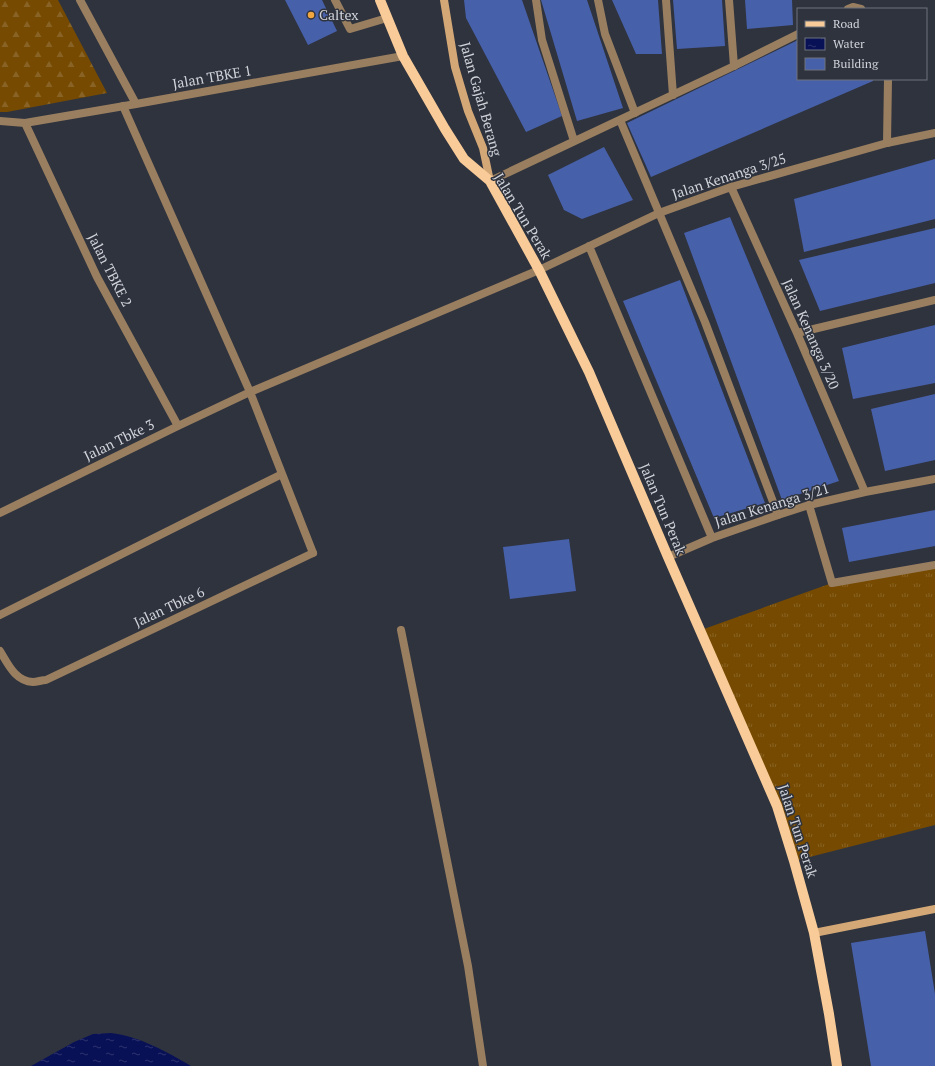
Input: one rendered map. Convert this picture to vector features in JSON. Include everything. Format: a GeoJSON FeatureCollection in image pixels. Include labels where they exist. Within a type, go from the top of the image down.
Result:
{"type":"FeatureCollection","features":[{"type":"Feature","properties":{"kind":"main road","name":"Jalan Tun Perak"},"geometry":{"type":"LineString","coordinates":[[380,0],[403,56],[445,129],[464,159],[490,181],[539,270],[589,372],[668,557],[778,806],[814,933],[837,1066]]}},
{"type":"Feature","properties":{"kind":"street"},"geometry":{"type":"LineString","coordinates":[[80,0],[136,104]]}},
{"type":"Feature","properties":{"kind":"street"},"geometry":{"type":"LineString","coordinates":[[336,0],[350,29],[387,18]]}},
{"type":"Feature","properties":{"kind":"street","name":"Jalan Gajah Berang"},"geometry":{"type":"LineString","coordinates":[[444,0],[455,66],[468,111],[483,148],[490,181]]}},
{"type":"Feature","properties":{"kind":"street"},"geometry":{"type":"LineString","coordinates":[[536,0],[542,40],[574,141]]}},
{"type":"Feature","properties":{"kind":"street"},"geometry":{"type":"LineString","coordinates":[[598,0],[605,34],[635,112]]}},
{"type":"Feature","properties":{"kind":"street"},"geometry":{"type":"LineString","coordinates":[[666,0],[673,95]]}},
{"type":"Feature","properties":{"kind":"street"},"geometry":{"type":"LineString","coordinates":[[729,0],[734,66]]}},
{"type":"Feature","properties":{"kind":"street"},"geometry":{"type":"LineString","coordinates":[[490,181],[734,66],[797,34]]}},
{"type":"Feature","properties":{"kind":"street","name":"Jalan TBKE 1"},"geometry":{"type":"LineString","coordinates":[[0,121],[25,123],[403,56]]}},
{"type":"Feature","properties":{"kind":"street"},"geometry":{"type":"LineString","coordinates":[[887,143],[888,80]]}},
{"type":"Feature","properties":{"kind":"street"},"geometry":{"type":"LineString","coordinates":[[0,614],[282,474],[250,392],[123,106]]}},
{"type":"Feature","properties":{"kind":"street"},"geometry":{"type":"LineString","coordinates":[[620,120],[705,322],[778,515]]}},
{"type":"Feature","properties":{"kind":"street","name":"Jalan TBKE 2"},"geometry":{"type":"LineString","coordinates":[[25,123],[97,277],[178,426]]}},
{"type":"Feature","properties":{"kind":"street","name":"Jalan Kenanga 3/25"},"geometry":{"type":"LineString","coordinates":[[250,392],[539,270],[659,213],[731,187],[887,143],[935,133]]}},
{"type":"Feature","properties":{"kind":"street","name":"Jalan Kenanga 3/20"},"geometry":{"type":"LineString","coordinates":[[731,187],[797,333],[865,492]]}},
{"type":"Feature","properties":{"kind":"street"},"geometry":{"type":"LineString","coordinates":[[589,246],[712,538]]}},
{"type":"Feature","properties":{"kind":"street"},"geometry":{"type":"LineString","coordinates":[[797,333],[935,300]]}},
{"type":"Feature","properties":{"kind":"street","name":"Jalan Tbke 3"},"geometry":{"type":"LineString","coordinates":[[0,513],[250,392]]}},
{"type":"Feature","properties":{"kind":"street","name":"Jalan Tbke 6"},"geometry":{"type":"LineString","coordinates":[[0,651],[13,672],[21,678],[34,682],[46,680],[313,553],[282,474]]}},
{"type":"Feature","properties":{"kind":"street","name":"Jalan Kenanga 3/21"},"geometry":{"type":"LineString","coordinates":[[668,557],[712,538],[809,505],[865,492],[935,479]]}},
{"type":"Feature","properties":{"kind":"street"},"geometry":{"type":"LineString","coordinates":[[809,505],[832,583],[935,565]]}},
{"type":"Feature","properties":{"kind":"street"},"geometry":{"type":"LineString","coordinates":[[401,630],[468,966],[483,1066]]}},
{"type":"Feature","properties":{"kind":"street"},"geometry":{"type":"LineString","coordinates":[[814,933],[935,909]]}},
{"type":"Feature","properties":{"kind":"green space"},"geometry":{"type":"Polygon","coordinates":[[[0,0],[58,0],[107,93],[7,112],[0,112],[0,0]]]}},
{"type":"Feature","properties":{"kind":"green space"},"geometry":{"type":"Polygon","coordinates":[[[935,565],[935,825],[794,861],[701,630],[832,583],[935,565]]]}},
{"type":"Feature","properties":{"kind":"water"},"geometry":{"type":"Polygon","coordinates":[[[111,1033],[132,1037],[142,1041],[163,1050],[191,1066],[31,1066],[74,1042],[93,1034],[111,1033]]]}},
{"type":"Feature","properties":{"kind":"building","name":"Caltex"},"geometry":{"type":"Polygon","coordinates":[[[285,0],[322,0],[337,31],[308,45],[285,0]]]}},
{"type":"Feature","properties":{"kind":"building"},"geometry":{"type":"Polygon","coordinates":[[[464,0],[522,0],[562,116],[526,132],[466,18],[464,0]]]}},
{"type":"Feature","properties":{"kind":"building"},"geometry":{"type":"Polygon","coordinates":[[[541,0],[587,0],[623,108],[577,121],[541,0]]]}},
{"type":"Feature","properties":{"kind":"building"},"geometry":{"type":"Polygon","coordinates":[[[612,0],[658,0],[662,54],[636,54],[612,0]]]}},
{"type":"Feature","properties":{"kind":"building"},"geometry":{"type":"Polygon","coordinates":[[[673,0],[722,0],[725,46],[677,49],[673,0]]]}},
{"type":"Feature","properties":{"kind":"building"},"geometry":{"type":"Polygon","coordinates":[[[745,0],[792,0],[793,25],[747,29],[745,0]]]}},
{"type":"Feature","properties":{"kind":"building"},"geometry":{"type":"Polygon","coordinates":[[[797,40],[797,80],[873,80],[651,177],[627,123],[797,40]]]}},
{"type":"Feature","properties":{"kind":"building"},"geometry":{"type":"Polygon","coordinates":[[[604,147],[633,200],[582,219],[564,210],[548,175],[604,147]]]}},
{"type":"Feature","properties":{"kind":"building"},"geometry":{"type":"Polygon","coordinates":[[[935,159],[935,219],[804,252],[794,199],[935,159]]]}},
{"type":"Feature","properties":{"kind":"building"},"geometry":{"type":"Polygon","coordinates":[[[730,217],[839,481],[782,500],[684,233],[730,217]]]}},
{"type":"Feature","properties":{"kind":"building"},"geometry":{"type":"Polygon","coordinates":[[[935,228],[935,283],[820,311],[799,260],[935,228]]]}},
{"type":"Feature","properties":{"kind":"building"},"geometry":{"type":"Polygon","coordinates":[[[680,280],[765,503],[714,518],[623,301],[680,280]]]}},
{"type":"Feature","properties":{"kind":"building"},"geometry":{"type":"Polygon","coordinates":[[[935,325],[935,383],[853,399],[842,348],[935,325]]]}},
{"type":"Feature","properties":{"kind":"building"},"geometry":{"type":"Polygon","coordinates":[[[935,394],[935,460],[885,471],[871,409],[935,394]]]}},
{"type":"Feature","properties":{"kind":"building"},"geometry":{"type":"Polygon","coordinates":[[[935,510],[935,546],[849,562],[842,528],[935,510]]]}},
{"type":"Feature","properties":{"kind":"building"},"geometry":{"type":"Polygon","coordinates":[[[569,539],[576,591],[510,599],[503,547],[569,539]]]}},
{"type":"Feature","properties":{"kind":"building"},"geometry":{"type":"Polygon","coordinates":[[[925,931],[935,994],[935,1066],[871,1066],[851,943],[925,931]]]}},
{"type":"Feature","properties":{"kind":"place","name":"Caltex"},"geometry":{"type":"Point","coordinates":[311,15]}}]}
